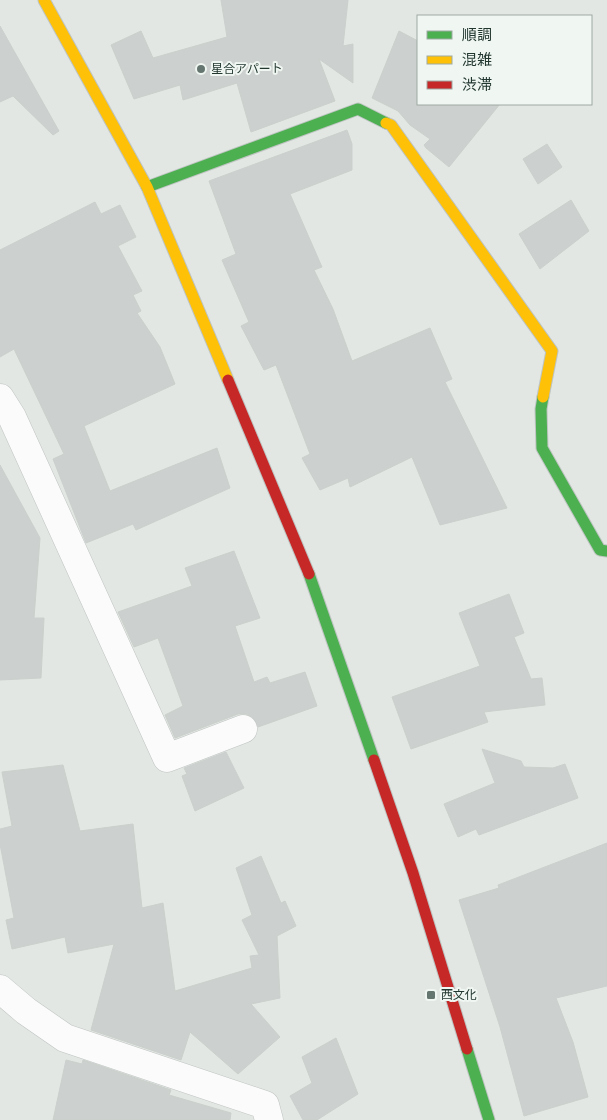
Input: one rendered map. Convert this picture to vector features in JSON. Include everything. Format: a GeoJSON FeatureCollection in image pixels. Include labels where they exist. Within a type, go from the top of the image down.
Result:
{"type":"FeatureCollection","features":[{"type":"Feature","properties":{"kind":"street"},"geometry":{"type":"LineString","coordinates":[[44,0],[90,80],[147,187],[314,585],[413,873],[489,1120]]}},
{"type":"Feature","properties":{"kind":"street"},"geometry":{"type":"LineString","coordinates":[[147,187],[358,108],[391,124],[552,351],[541,409],[542,448],[600,550],[607,551]]}},
{"type":"Feature","properties":{"kind":"street"},"geometry":{"type":"LineString","coordinates":[[0,398],[12,417],[167,758],[243,729]]}},
{"type":"Feature","properties":{"kind":"street"},"geometry":{"type":"LineString","coordinates":[[0,989],[26,1011],[65,1038],[265,1105],[269,1120]]}},
{"type":"Feature","properties":{"kind":"building"},"geometry":{"type":"Polygon","coordinates":[[[221,0],[348,0],[343,46],[353,44],[353,83],[319,59],[335,101],[251,132],[237,83],[183,100],[180,85],[134,99],[111,45],[141,31],[153,58],[227,37],[221,0]]]}},
{"type":"Feature","properties":{"kind":"building"},"geometry":{"type":"Polygon","coordinates":[[[0,26],[59,131],[53,135],[13,96],[0,102],[0,26]]]}},
{"type":"Feature","properties":{"kind":"building"},"geometry":{"type":"Polygon","coordinates":[[[399,31],[417,40],[417,105],[499,105],[449,167],[426,148],[424,145],[430,139],[410,125],[398,111],[372,98],[399,31]]]}},
{"type":"Feature","properties":{"kind":"building"},"geometry":{"type":"Polygon","coordinates":[[[347,130],[352,144],[352,170],[290,194],[322,267],[314,270],[333,309],[352,361],[430,328],[452,379],[445,382],[507,508],[440,525],[412,457],[350,487],[348,478],[320,490],[302,458],[310,454],[276,365],[264,370],[241,326],[249,322],[222,260],[236,254],[209,181],[347,130]]]}},
{"type":"Feature","properties":{"kind":"building"},"geometry":{"type":"Polygon","coordinates":[[[547,144],[562,167],[538,184],[523,159],[547,144]]]}},
{"type":"Feature","properties":{"kind":"building"},"geometry":{"type":"Polygon","coordinates":[[[571,200],[589,231],[540,269],[519,234],[571,200]]]}},
{"type":"Feature","properties":{"kind":"building"},"geometry":{"type":"Polygon","coordinates":[[[95,202],[101,214],[120,205],[136,237],[118,246],[142,291],[133,295],[141,311],[137,313],[160,347],[175,384],[84,426],[110,491],[217,448],[230,488],[136,530],[133,524],[86,543],[53,459],[64,454],[14,349],[0,357],[0,250],[95,202]]]}},
{"type":"Feature","properties":{"kind":"building"},"geometry":{"type":"Polygon","coordinates":[[[0,465],[40,538],[34,618],[44,618],[41,678],[0,680],[0,465]]]}},
{"type":"Feature","properties":{"kind":"building"},"geometry":{"type":"Polygon","coordinates":[[[234,551],[260,618],[235,626],[254,682],[267,677],[270,683],[305,672],[317,706],[258,727],[252,717],[246,714],[238,714],[175,738],[165,715],[183,706],[158,638],[134,647],[118,612],[192,586],[185,568],[234,551]]]}},
{"type":"Feature","properties":{"kind":"building"},"geometry":{"type":"Polygon","coordinates":[[[509,594],[524,633],[514,637],[531,679],[542,678],[545,705],[484,712],[488,722],[411,749],[392,697],[480,666],[459,613],[509,594]]]}},
{"type":"Feature","properties":{"kind":"building"},"geometry":{"type":"Polygon","coordinates":[[[482,749],[521,761],[524,767],[553,768],[565,764],[578,798],[479,835],[476,829],[458,837],[444,804],[495,783],[482,749]]]}},
{"type":"Feature","properties":{"kind":"building"},"geometry":{"type":"Polygon","coordinates":[[[226,752],[244,788],[195,811],[182,776],[187,774],[184,768],[226,752]]]}},
{"type":"Feature","properties":{"kind":"building"},"geometry":{"type":"Polygon","coordinates":[[[63,765],[80,831],[133,824],[142,908],[163,903],[175,991],[252,968],[250,956],[259,955],[242,920],[252,915],[236,868],[261,856],[281,903],[285,901],[296,926],[277,936],[280,998],[251,1004],[280,1037],[238,1074],[190,1032],[181,1060],[91,1030],[114,944],[68,953],[65,937],[12,949],[6,920],[14,918],[0,844],[0,829],[12,826],[2,772],[63,765]]]}},
{"type":"Feature","properties":{"kind":"building"},"geometry":{"type":"Polygon","coordinates":[[[607,843],[607,986],[556,998],[573,1042],[588,1097],[524,1116],[500,1027],[459,900],[499,888],[498,885],[607,843]]]}},
{"type":"Feature","properties":{"kind":"building"},"geometry":{"type":"Polygon","coordinates":[[[336,1038],[358,1094],[317,1120],[303,1120],[290,1096],[312,1083],[302,1057],[336,1038]]]}},
{"type":"Feature","properties":{"kind":"building"},"geometry":{"type":"Polygon","coordinates":[[[66,1060],[82,1064],[83,1060],[171,1090],[169,1095],[231,1113],[230,1120],[53,1120],[66,1060]]]}},
{"type":"Feature","properties":{"kind":"traffic: fast"},"geometry":{"type":"LineString","coordinates":[[147,187],[358,109],[386,123]]}},
{"type":"Feature","properties":{"kind":"traffic: fast"},"geometry":{"type":"LineString","coordinates":[[543,397],[541,409],[542,448],[600,550],[607,551]]}},
{"type":"Feature","properties":{"kind":"traffic: fast"},"geometry":{"type":"LineString","coordinates":[[309,574],[374,760]]}},
{"type":"Feature","properties":{"kind":"traffic: fast"},"geometry":{"type":"LineString","coordinates":[[467,1049],[489,1120]]}},
{"type":"Feature","properties":{"kind":"traffic: slow"},"geometry":{"type":"LineString","coordinates":[[44,0],[147,187],[228,380]]}},
{"type":"Feature","properties":{"kind":"traffic: slow"},"geometry":{"type":"LineString","coordinates":[[386,123],[391,125],[552,351],[543,397]]}},
{"type":"Feature","properties":{"kind":"traffic: jam"},"geometry":{"type":"LineString","coordinates":[[228,380],[309,574]]}},
{"type":"Feature","properties":{"kind":"traffic: jam"},"geometry":{"type":"LineString","coordinates":[[374,760],[413,873],[467,1049]]}},
{"type":"Feature","properties":{"kind":"place","name":"星合アパート"},"geometry":{"type":"Point","coordinates":[201,69]}},
{"type":"Feature","properties":{"kind":"place","name":"西文化"},"geometry":{"type":"Point","coordinates":[431,995]}}]}
